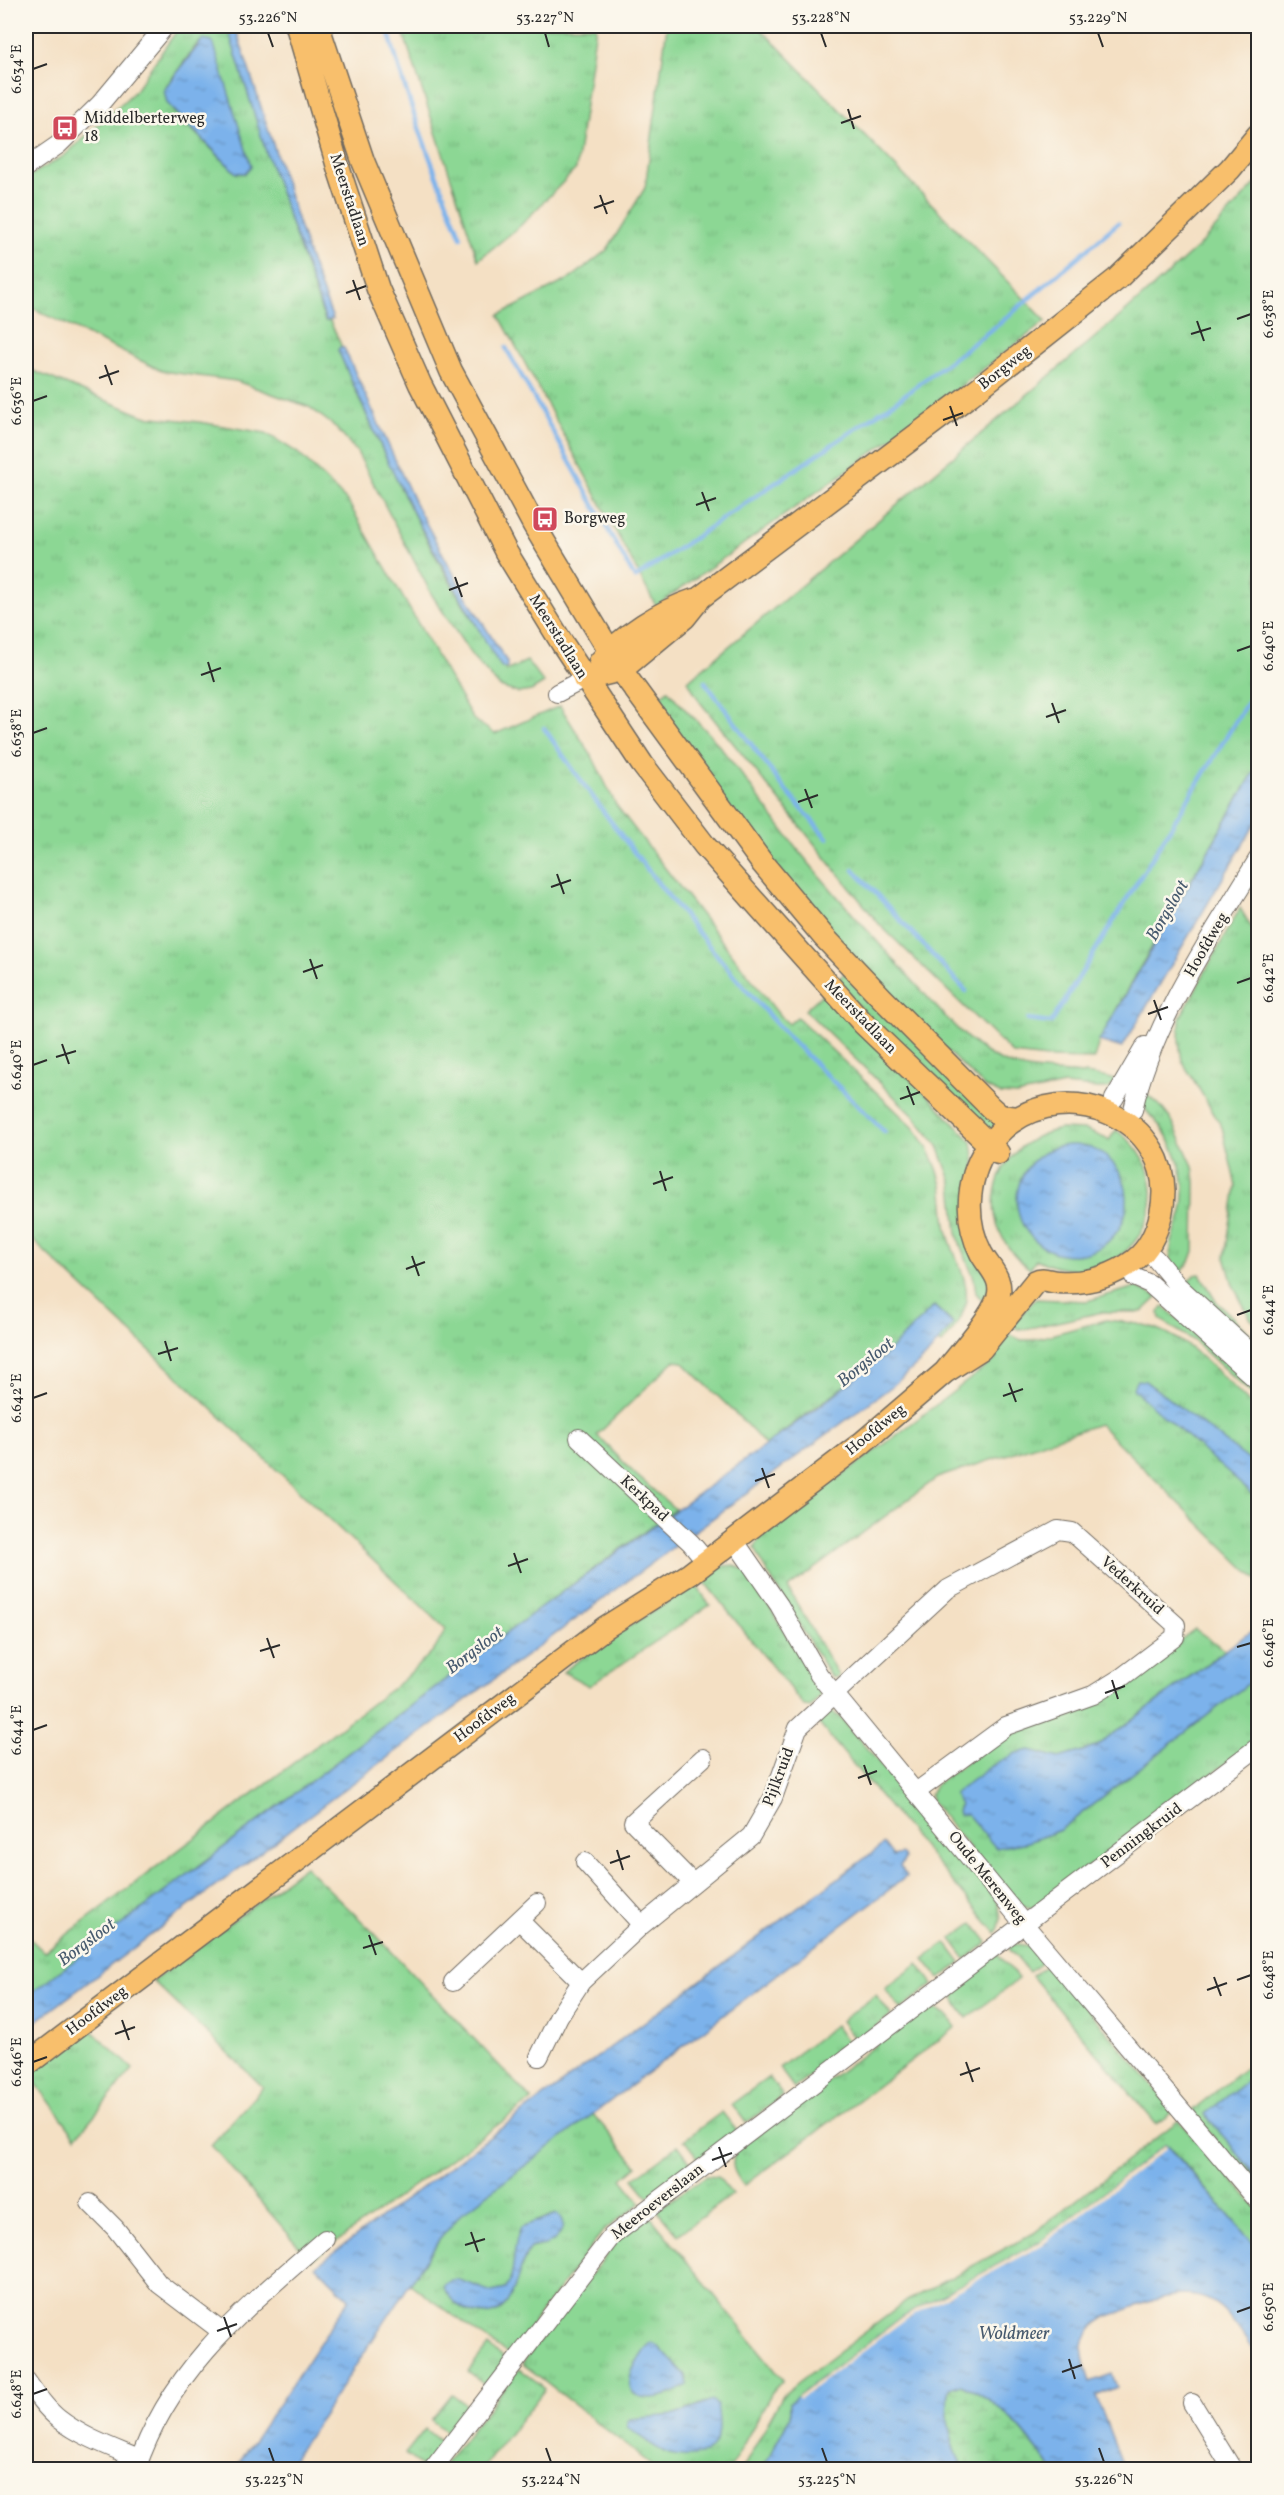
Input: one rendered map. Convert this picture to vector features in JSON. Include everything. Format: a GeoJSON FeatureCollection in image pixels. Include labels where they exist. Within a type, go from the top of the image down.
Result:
{"type":"FeatureCollection","features":[{"type":"Feature","properties":{"kind":"main road","name":"Meerstadlaan"},"geometry":{"type":"LineString","coordinates":[[297,26],[338,168],[386,307],[448,441],[506,552],[585,679],[642,764],[705,846],[863,1023],[994,1149]]}},
{"type":"Feature","properties":{"kind":"main road","name":"Meerstadlaan"},"geometry":{"type":"LineString","coordinates":[[318,26],[363,161],[451,371],[534,525],[615,660],[771,873],[824,937],[979,1094],[1020,1110]]}},
{"type":"Feature","properties":{"kind":"main road","name":"Borgweg"},"geometry":{"type":"LineString","coordinates":[[585,679],[615,660],[678,605],[701,597],[970,395],[1117,279],[1230,169],[1258,135]]}},
{"type":"Feature","properties":{"kind":"main road"},"geometry":{"type":"LineString","coordinates":[[1061,1092],[1119,1107],[1149,1124],[1161,1140],[1170,1159],[1175,1179],[1176,1200],[1173,1220],[1134,1277],[1110,1288],[1084,1294],[1058,1292],[1032,1286],[1013,1274],[997,1258],[987,1238],[981,1216],[981,1194],[994,1149],[1020,1110],[1061,1092]]}},
{"type":"Feature","properties":{"kind":"main road"},"geometry":{"type":"LineString","coordinates":[[994,1149],[1043,1121],[1073,1116],[1100,1120],[1119,1107]]}},
{"type":"Feature","properties":{"kind":"main road","name":"Hoofdweg"},"geometry":{"type":"LineString","coordinates":[[945,1372],[988,1316],[998,1297],[999,1287],[995,1272],[981,1254],[974,1236],[969,1200],[977,1165],[994,1149]]}},
{"type":"Feature","properties":{"kind":"main road"},"geometry":{"type":"LineString","coordinates":[[1032,1286],[1040,1279],[1068,1283],[1095,1279],[1151,1252]]}},
{"type":"Feature","properties":{"kind":"main road","name":"Hoofdweg"},"geometry":{"type":"LineString","coordinates":[[26,2065],[606,1627],[706,1561],[862,1443],[945,1372],[981,1349],[1032,1286]]}},
{"type":"Feature","properties":{"kind":"street"},"geometry":{"type":"LineString","coordinates":[[26,167],[58,145],[100,104],[165,26]]}},
{"type":"Feature","properties":{"kind":"street"},"geometry":{"type":"LineString","coordinates":[[557,693],[585,679]]}},
{"type":"Feature","properties":{"kind":"street","name":"Hoofdweg"},"geometry":{"type":"LineString","coordinates":[[1119,1107],[1139,1085],[1158,1031],[1258,859]]}},
{"type":"Feature","properties":{"kind":"street"},"geometry":{"type":"LineString","coordinates":[[1151,1252],[1177,1285],[1258,1359]]}},
{"type":"Feature","properties":{"kind":"street"},"geometry":{"type":"LineString","coordinates":[[1134,1277],[1150,1284],[1258,1382]]}},
{"type":"Feature","properties":{"kind":"street","name":"Kerkpad"},"geometry":{"type":"LineString","coordinates":[[579,1438],[686,1539],[706,1561]]}},
{"type":"Feature","properties":{"kind":"street","name":"Vederkruid"},"geometry":{"type":"LineString","coordinates":[[835,1694],[948,1589],[1058,1530],[1072,1532],[1176,1625],[1175,1637],[1122,1677],[1093,1695],[1006,1726],[916,1792]]}},
{"type":"Feature","properties":{"kind":"street","name":"Oude Merenweg"},"geometry":{"type":"LineString","coordinates":[[734,1540],[773,1596],[819,1675],[1024,1924],[1258,2201]]}},
{"type":"Feature","properties":{"kind":"street","name":"Pijlkruid"},"geometry":{"type":"LineString","coordinates":[[539,2057],[559,2016],[581,1982],[642,1925],[752,1836],[773,1798],[798,1728],[835,1694]]}},
{"type":"Feature","properties":{"kind":"street","name":"Penningkruid"},"geometry":{"type":"LineString","coordinates":[[1024,1924],[1258,1747]]}},
{"type":"Feature","properties":{"kind":"street"},"geometry":{"type":"LineString","coordinates":[[693,1883],[633,1822],[703,1758]]}},
{"type":"Feature","properties":{"kind":"street"},"geometry":{"type":"LineString","coordinates":[[585,1862],[642,1925]]}},
{"type":"Feature","properties":{"kind":"street"},"geometry":{"type":"LineString","coordinates":[[453,1982],[537,1903]]}},
{"type":"Feature","properties":{"kind":"street"},"geometry":{"type":"LineString","coordinates":[[519,1920],[581,1982]]}},
{"type":"Feature","properties":{"kind":"street","name":"Meeroeverslaan"},"geometry":{"type":"LineString","coordinates":[[432,2469],[612,2236],[1024,1924]]}},
{"type":"Feature","properties":{"kind":"street"},"geometry":{"type":"LineString","coordinates":[[90,2203],[115,2228],[159,2284],[222,2331]]}},
{"type":"Feature","properties":{"kind":"street"},"geometry":{"type":"LineString","coordinates":[[26,2380],[38,2397],[59,2419],[137,2464],[162,2409],[183,2376],[222,2331],[325,2239]]}},
{"type":"Feature","properties":{"kind":"street"},"geometry":{"type":"LineString","coordinates":[[1192,2403],[1233,2469]]}},
{"type":"Feature","properties":{"kind":"green space"},"geometry":{"type":"Polygon","coordinates":[[[180,26],[227,26],[267,155],[325,321],[330,321],[342,347],[338,350],[393,473],[456,593],[506,671],[527,661],[544,683],[531,691],[518,693],[500,687],[472,656],[432,595],[357,452],[333,425],[309,407],[236,381],[162,371],[26,305],[26,178],[64,156],[134,92],[180,26]],[[202,41],[197,44],[164,89],[173,111],[236,173],[245,173],[202,41]]]}},
{"type":"Feature","properties":{"kind":"green space"},"geometry":{"type":"Polygon","coordinates":[[[401,26],[596,26],[576,169],[520,226],[478,260],[401,26]]]}},
{"type":"Feature","properties":{"kind":"green space"},"geometry":{"type":"Polygon","coordinates":[[[667,26],[758,26],[1046,321],[893,438],[656,606],[499,315],[571,278],[607,250],[645,188],[667,26]]]}},
{"type":"Feature","properties":{"kind":"green space"},"geometry":{"type":"Polygon","coordinates":[[[1258,181],[1258,765],[1132,981],[1099,1041],[1094,1059],[1047,1058],[1013,1054],[880,925],[700,702],[688,681],[1125,312],[1198,247],[1258,181]]]}},
{"type":"Feature","properties":{"kind":"green space"},"geometry":{"type":"Polygon","coordinates":[[[26,368],[144,416],[266,433],[298,453],[348,502],[473,719],[495,734],[560,706],[593,758],[616,805],[780,1016],[789,1024],[797,1017],[918,1134],[939,1175],[947,1229],[963,1275],[966,1300],[954,1329],[942,1344],[938,1342],[953,1323],[934,1306],[884,1356],[765,1445],[683,1362],[674,1361],[597,1435],[635,1474],[675,1509],[528,1617],[26,1997],[26,1935],[44,1952],[403,1680],[435,1649],[446,1629],[26,1234],[26,368]]]}},
{"type":"Feature","properties":{"kind":"green space"},"geometry":{"type":"Polygon","coordinates":[[[668,690],[734,764],[799,851],[841,901],[941,1012],[973,1043],[995,1058],[1025,1068],[1087,1074],[1118,1081],[1107,1089],[1064,1085],[1016,1095],[1000,1094],[985,1087],[863,971],[757,845],[651,703],[668,690]]]}},
{"type":"Feature","properties":{"kind":"green space"},"geometry":{"type":"Polygon","coordinates":[[[1240,908],[1258,939],[1258,1326],[1250,1318],[1233,1285],[1225,1257],[1236,1186],[1222,1127],[1182,1061],[1179,1042],[1180,1018],[1240,908]]]}},
{"type":"Feature","properties":{"kind":"green space"},"geometry":{"type":"Polygon","coordinates":[[[849,969],[1000,1124],[991,1132],[834,983],[849,969]]]}},
{"type":"Feature","properties":{"kind":"green space"},"geometry":{"type":"Polygon","coordinates":[[[827,990],[972,1142],[990,1281],[986,1305],[976,1293],[974,1278],[961,1247],[957,1233],[952,1183],[938,1146],[914,1116],[805,1010],[827,990]]]}},
{"type":"Feature","properties":{"kind":"green space"},"geometry":{"type":"Polygon","coordinates":[[[1145,1093],[1162,1108],[1172,1121],[1193,1166],[1195,1182],[1194,1251],[1190,1262],[1176,1277],[1171,1253],[1183,1204],[1182,1175],[1170,1142],[1161,1127],[1143,1106],[1145,1093]]]}},
{"type":"Feature","properties":{"kind":"green space"},"geometry":{"type":"Polygon","coordinates":[[[1061,1129],[1086,1130],[1109,1140],[1116,1130],[1140,1154],[1151,1180],[1150,1208],[1140,1233],[1122,1254],[1098,1267],[1069,1269],[1036,1259],[1030,1269],[1011,1251],[999,1231],[994,1209],[996,1188],[1004,1168],[1017,1151],[1037,1137],[1061,1129]]]}},
{"type":"Feature","properties":{"kind":"green space"},"geometry":{"type":"Polygon","coordinates":[[[1200,1274],[1217,1302],[1258,1342],[1258,1353],[1187,1283],[1194,1275],[1200,1274]]]}},
{"type":"Feature","properties":{"kind":"green space"},"geometry":{"type":"Polygon","coordinates":[[[1136,1287],[1158,1297],[1142,1312],[1103,1312],[1025,1329],[1011,1326],[1035,1299],[1087,1301],[1136,1287]]]}},
{"type":"Feature","properties":{"kind":"green space"},"geometry":{"type":"Polygon","coordinates":[[[1164,1307],[1258,1388],[1258,1400],[1194,1341],[1160,1319],[1159,1311],[1164,1307]]]}},
{"type":"Feature","properties":{"kind":"green space"},"geometry":{"type":"Polygon","coordinates":[[[1106,1320],[1152,1327],[1181,1341],[1195,1351],[1258,1411],[1258,1467],[1145,1381],[1258,1499],[1258,1581],[1099,1424],[937,1478],[788,1588],[838,1675],[837,1678],[831,1677],[763,1565],[755,1548],[761,1534],[889,1441],[996,1359],[988,1350],[1004,1332],[1021,1340],[1032,1340],[1106,1320]]]}},
{"type":"Feature","properties":{"kind":"green space"},"geometry":{"type":"Polygon","coordinates":[[[734,1565],[746,1571],[762,1594],[819,1690],[820,1696],[811,1707],[804,1706],[703,1580],[721,1566],[734,1565]]]}},
{"type":"Feature","properties":{"kind":"green space"},"geometry":{"type":"Polygon","coordinates":[[[696,1585],[710,1605],[589,1686],[563,1672],[609,1638],[696,1585]]]}},
{"type":"Feature","properties":{"kind":"green space"},"geometry":{"type":"Polygon","coordinates":[[[1195,1629],[1225,1650],[1096,1747],[1059,1758],[1030,1750],[958,1808],[967,1814],[996,1847],[1028,1842],[1060,1830],[1258,1676],[1258,1739],[1033,1909],[1016,1905],[931,1801],[930,1794],[935,1785],[1003,1735],[1110,1693],[1195,1629]]]}},
{"type":"Feature","properties":{"kind":"green space"},"geometry":{"type":"Polygon","coordinates":[[[829,1710],[840,1717],[997,1901],[1001,1918],[996,1933],[819,1724],[818,1718],[829,1710]]]}},
{"type":"Feature","properties":{"kind":"green space"},"geometry":{"type":"Polygon","coordinates":[[[305,1866],[373,1932],[532,2100],[311,2260],[211,2145],[263,2087],[153,1981],[305,1866]]]}},
{"type":"Feature","properties":{"kind":"green space"},"geometry":{"type":"Polygon","coordinates":[[[973,1923],[988,1942],[966,1959],[951,1939],[973,1923]]]}},
{"type":"Feature","properties":{"kind":"green space"},"geometry":{"type":"Polygon","coordinates":[[[946,1943],[961,1963],[940,1979],[924,1959],[946,1943]]]}},
{"type":"Feature","properties":{"kind":"green space"},"geometry":{"type":"Polygon","coordinates":[[[1014,1944],[1032,1946],[1046,1959],[1029,1972],[1010,1950],[1009,1947],[1014,1944]]]}},
{"type":"Feature","properties":{"kind":"green space"},"geometry":{"type":"Polygon","coordinates":[[[998,1954],[1019,1979],[967,2018],[956,2002],[957,1987],[968,1974],[998,1954]]]}},
{"type":"Feature","properties":{"kind":"green space"},"geometry":{"type":"Polygon","coordinates":[[[1049,1963],[1174,2111],[1156,2124],[1032,1976],[1049,1963]]]}},
{"type":"Feature","properties":{"kind":"green space"},"geometry":{"type":"Polygon","coordinates":[[[918,1964],[933,1984],[901,2009],[885,1989],[918,1964]]]}},
{"type":"Feature","properties":{"kind":"green space"},"geometry":{"type":"Polygon","coordinates":[[[876,1995],[891,2015],[856,2041],[841,2021],[876,1995]]]}},
{"type":"Feature","properties":{"kind":"green space"},"geometry":{"type":"Polygon","coordinates":[[[931,2008],[946,2014],[956,2027],[744,2186],[733,2164],[737,2149],[922,2010],[931,2008]]]}},
{"type":"Feature","properties":{"kind":"green space"},"geometry":{"type":"Polygon","coordinates":[[[835,2025],[850,2046],[794,2088],[779,2068],[835,2025]]]}},
{"type":"Feature","properties":{"kind":"green space"},"geometry":{"type":"Polygon","coordinates":[[[90,2029],[133,2069],[76,2137],[29,2074],[90,2029]]]}},
{"type":"Feature","properties":{"kind":"green space"},"geometry":{"type":"Polygon","coordinates":[[[1258,2058],[1258,2072],[1205,2114],[1258,2178],[1258,2190],[1191,2111],[1258,2058]]]}},
{"type":"Feature","properties":{"kind":"green space"},"geometry":{"type":"Polygon","coordinates":[[[769,2077],[783,2096],[746,2123],[732,2104],[769,2077]]]}},
{"type":"Feature","properties":{"kind":"green space"},"geometry":{"type":"Polygon","coordinates":[[[722,2112],[737,2131],[699,2159],[684,2140],[722,2112]]]}},
{"type":"Feature","properties":{"kind":"green space"},"geometry":{"type":"Polygon","coordinates":[[[592,2113],[637,2166],[622,2179],[641,2203],[603,2231],[509,2355],[410,2284],[439,2240],[460,2215],[592,2113]],[[553,2215],[521,2227],[511,2281],[506,2289],[492,2292],[475,2287],[443,2286],[458,2305],[470,2312],[485,2315],[497,2312],[511,2295],[530,2248],[543,2245],[553,2215]]]}},
{"type":"Feature","properties":{"kind":"green space"},"geometry":{"type":"Polygon","coordinates":[[[1179,2120],[1258,2209],[1258,2249],[1170,2147],[1165,2145],[1040,2242],[904,2316],[790,2402],[790,2417],[762,2469],[742,2470],[783,2395],[800,2381],[907,2301],[1034,2233],[1179,2120]]]}},
{"type":"Feature","properties":{"kind":"green space"},"geometry":{"type":"Polygon","coordinates":[[[678,2145],[692,2164],[648,2197],[633,2179],[678,2145]]]}},
{"type":"Feature","properties":{"kind":"green space"},"geometry":{"type":"Polygon","coordinates":[[[706,2176],[718,2177],[732,2194],[678,2235],[657,2210],[706,2176]]]}},
{"type":"Feature","properties":{"kind":"green space"},"geometry":{"type":"Polygon","coordinates":[[[650,2216],[783,2380],[772,2392],[730,2469],[657,2469],[522,2364],[618,2240],[650,2216]],[[703,2404],[675,2415],[653,2419],[664,2453],[703,2404]]]}},
{"type":"Feature","properties":{"kind":"green space"},"geometry":{"type":"Polygon","coordinates":[[[488,2346],[506,2360],[486,2386],[468,2372],[488,2346]]]}},
{"type":"Feature","properties":{"kind":"green space"},"geometry":{"type":"Polygon","coordinates":[[[519,2369],[545,2389],[482,2469],[440,2470],[519,2369]]]}},
{"type":"Feature","properties":{"kind":"green space"},"geometry":{"type":"Polygon","coordinates":[[[961,2384],[976,2391],[1001,2409],[1023,2432],[1052,2469],[964,2469],[955,2451],[949,2430],[947,2408],[950,2388],[961,2384]]]}},
{"type":"Feature","properties":{"kind":"green space"},"geometry":{"type":"Polygon","coordinates":[[[452,2394],[469,2407],[449,2434],[431,2420],[452,2394]]]}},
{"type":"Feature","properties":{"kind":"green space"},"geometry":{"type":"Polygon","coordinates":[[[425,2429],[442,2443],[424,2468],[405,2454],[425,2429]]]}},
{"type":"Feature","properties":{"kind":"water"},"geometry":{"type":"Polygon","coordinates":[[[227,26],[235,26],[310,259],[333,319],[326,321],[267,155],[227,26]]]}},
{"type":"Feature","properties":{"kind":"water"},"geometry":{"type":"Polygon","coordinates":[[[203,39],[212,41],[214,45],[251,166],[245,173],[236,173],[167,103],[164,90],[203,39]]]}},
{"type":"Feature","properties":{"kind":"water"},"geometry":{"type":"Polygon","coordinates":[[[340,347],[344,348],[415,503],[466,596],[507,662],[507,668],[502,668],[494,656],[417,520],[338,350],[340,347]]]}},
{"type":"Feature","properties":{"kind":"water"},"geometry":{"type":"Polygon","coordinates":[[[1258,765],[1258,819],[1122,1048],[1099,1041],[1258,765]]]}},
{"type":"Feature","properties":{"kind":"water"},"geometry":{"type":"Polygon","coordinates":[[[1072,1145],[1093,1149],[1111,1161],[1123,1179],[1127,1200],[1123,1221],[1111,1239],[1093,1251],[1072,1255],[1051,1251],[1033,1239],[1021,1221],[1017,1200],[1021,1179],[1033,1161],[1051,1149],[1072,1145]]]}},
{"type":"Feature","properties":{"kind":"water"},"geometry":{"type":"Polygon","coordinates":[[[934,1306],[953,1324],[925,1358],[891,1387],[330,1800],[26,2029],[26,1997],[528,1617],[817,1408],[884,1356],[934,1306]]]}},
{"type":"Feature","properties":{"kind":"water"},"geometry":{"type":"Polygon","coordinates":[[[1137,1380],[1145,1381],[1258,1467],[1258,1499],[1135,1391],[1133,1388],[1137,1380]]]}},
{"type":"Feature","properties":{"kind":"water"},"geometry":{"type":"Polygon","coordinates":[[[1258,1626],[1258,1676],[1060,1830],[1028,1842],[996,1848],[967,1814],[958,1815],[960,1805],[954,1794],[990,1767],[1016,1753],[1030,1750],[1059,1758],[1096,1747],[1258,1626]]]}},
{"type":"Feature","properties":{"kind":"water"},"geometry":{"type":"Polygon","coordinates":[[[884,1844],[893,1856],[901,1854],[904,1856],[905,1859],[900,1866],[907,1876],[460,2215],[439,2240],[287,2469],[235,2469],[349,2299],[316,2266],[884,1844]]]}},
{"type":"Feature","properties":{"kind":"water"},"geometry":{"type":"Polygon","coordinates":[[[1258,2072],[1258,2178],[1205,2114],[1258,2072]]]}},
{"type":"Feature","properties":{"kind":"water","name":"Woldmeer"},"geometry":{"type":"Polygon","coordinates":[[[1165,2145],[1258,2249],[1258,2358],[1223,2310],[1210,2301],[1196,2296],[1181,2295],[1150,2301],[1106,2317],[1096,2324],[1085,2338],[1084,2362],[1090,2382],[1112,2374],[1117,2387],[1096,2396],[1124,2469],[1052,2469],[1013,2420],[976,2391],[961,2384],[950,2388],[947,2408],[955,2451],[964,2469],[762,2470],[790,2417],[790,2402],[904,2316],[1040,2242],[1165,2145]]]}},
{"type":"Feature","properties":{"kind":"water"},"geometry":{"type":"Polygon","coordinates":[[[557,2214],[563,2226],[560,2234],[550,2243],[530,2248],[511,2295],[497,2312],[485,2315],[470,2312],[451,2298],[443,2286],[456,2279],[492,2292],[506,2289],[512,2274],[516,2242],[521,2227],[557,2214]]]}},
{"type":"Feature","properties":{"kind":"water"},"geometry":{"type":"Polygon","coordinates":[[[651,2343],[658,2346],[686,2376],[688,2385],[676,2392],[651,2398],[633,2393],[630,2385],[631,2374],[639,2358],[651,2343]]]}},
{"type":"Feature","properties":{"kind":"water"},"geometry":{"type":"Polygon","coordinates":[[[712,2401],[717,2405],[718,2432],[714,2444],[705,2454],[672,2455],[655,2447],[627,2427],[630,2419],[675,2415],[712,2401]]]}},
{"type":"Feature","properties":{"kind":"pier"},"geometry":{"type":"Polygon","coordinates":[[[1165,2145],[1167,2148],[1042,2245],[907,2318],[799,2399],[797,2397],[904,2316],[1040,2242],[1165,2145]]]}},
{"type":"Feature","properties":{"kind":"waterway"},"geometry":{"type":"LineString","coordinates":[[387,26],[421,133],[461,237]]}},
{"type":"Feature","properties":{"kind":"waterway"},"geometry":{"type":"LineString","coordinates":[[506,348],[635,578],[895,402],[999,324],[1118,223]]}},
{"type":"Feature","properties":{"kind":"waterway"},"geometry":{"type":"LineString","coordinates":[[705,682],[783,787],[827,838]]}},
{"type":"Feature","properties":{"kind":"waterway"},"geometry":{"type":"LineString","coordinates":[[1028,1020],[1051,1023],[1258,685]]}},
{"type":"Feature","properties":{"kind":"waterway"},"geometry":{"type":"LineString","coordinates":[[544,728],[625,841],[712,949],[786,1034],[885,1132]]}},
{"type":"Feature","properties":{"kind":"waterway"},"geometry":{"type":"LineString","coordinates":[[854,870],[966,991]]}},
{"type":"Feature","properties":{"kind":"place","name":"Middelberterweg 18"},"geometry":{"type":"Point","coordinates":[65,128]}},
{"type":"Feature","properties":{"kind":"place","name":"Borgweg"},"geometry":{"type":"Point","coordinates":[545,519]}},
{"type":"Feature","properties":{"kind":"water label","name":"Borgsloot"},"geometry":{"type":"Point","coordinates":[1168,911]}},
{"type":"Feature","properties":{"kind":"water label","name":"Borgsloot"},"geometry":{"type":"Point","coordinates":[866,1363]}},
{"type":"Feature","properties":{"kind":"water label","name":"Borgsloot"},"geometry":{"type":"Point","coordinates":[475,1651]}},
{"type":"Feature","properties":{"kind":"water label","name":"Borgsloot"},"geometry":{"type":"Point","coordinates":[87,1943]}}]}
